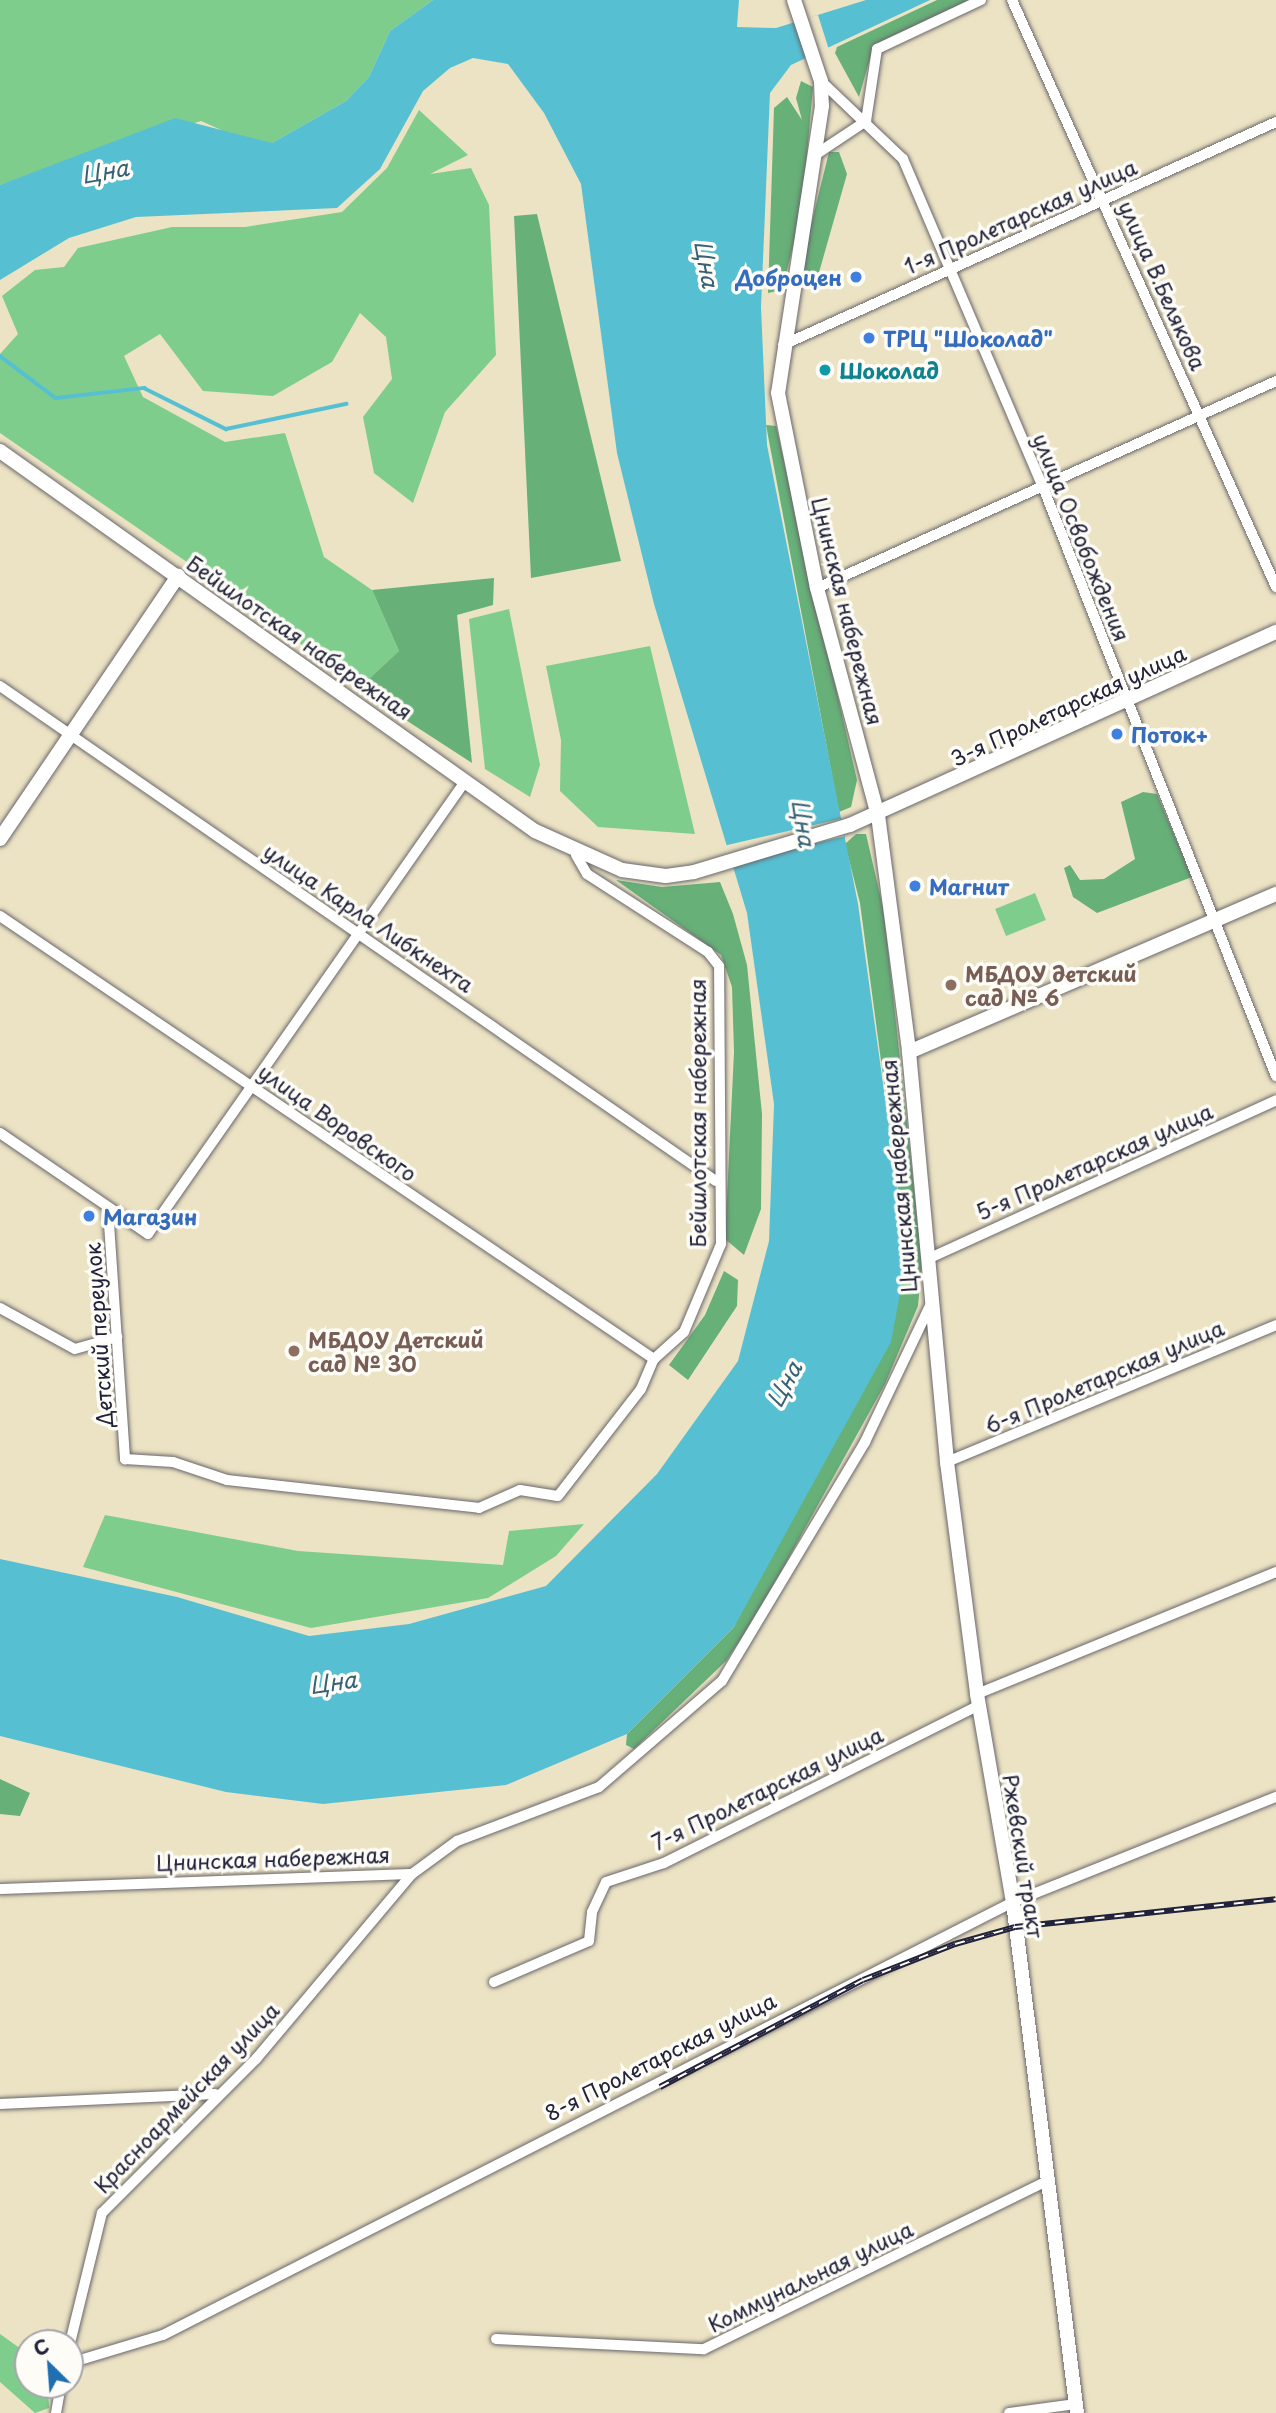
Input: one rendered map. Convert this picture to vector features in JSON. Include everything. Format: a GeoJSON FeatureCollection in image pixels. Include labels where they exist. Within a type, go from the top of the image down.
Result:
{"type":"FeatureCollection","features":[{"type":"Feature","properties":{"kind":"main road","name":"Цнинская набережная"},"geometry":{"type":"LineString","coordinates":[[794,0],[821,81],[818,153],[780,346],[778,393],[817,588],[878,815],[909,1052],[930,1258],[930,1306]]}},
{"type":"Feature","properties":{"kind":"main road","name":"Бейшлотская набережная"},"geometry":{"type":"LineString","coordinates":[[0,451],[576,855],[666,876],[718,866],[850,825]]}},
{"type":"Feature","properties":{"kind":"main road"},"geometry":{"type":"LineString","coordinates":[[0,839],[178,576]]}},
{"type":"Feature","properties":{"kind":"main road","name":"3-я Пролетарская улица"},"geometry":{"type":"LineString","coordinates":[[850,825],[878,815],[1276,632]]}},
{"type":"Feature","properties":{"kind":"main road"},"geometry":{"type":"LineString","coordinates":[[909,1052],[1276,894]]}},
{"type":"Feature","properties":{"kind":"main road","name":"Ржевский тракт"},"geometry":{"type":"LineString","coordinates":[[930,1306],[978,1700],[1013,1902],[1045,2182],[1076,2409]]}},
{"type":"Feature","properties":{"kind":"street"},"geometry":{"type":"LineString","coordinates":[[818,153],[866,121],[877,49],[981,0]]}},
{"type":"Feature","properties":{"kind":"street","name":"улица В.Белякова"},"geometry":{"type":"LineString","coordinates":[[1012,0],[1276,587]]}},
{"type":"Feature","properties":{"kind":"street","name":"улица Освобождения"},"geometry":{"type":"LineString","coordinates":[[821,81],[903,159],[951,266],[1041,482],[1276,1076]]}},
{"type":"Feature","properties":{"kind":"street","name":"1-я Пролетарская улица"},"geometry":{"type":"LineString","coordinates":[[780,346],[951,266],[1276,122]]}},
{"type":"Feature","properties":{"kind":"street"},"geometry":{"type":"LineString","coordinates":[[817,588],[1041,482],[1276,381]]}},
{"type":"Feature","properties":{"kind":"street","name":"улица Карла Либкнехта"},"geometry":{"type":"LineString","coordinates":[[0,686],[68,738],[360,933],[716,1181]]}},
{"type":"Feature","properties":{"kind":"street"},"geometry":{"type":"LineString","coordinates":[[0,1133],[148,1234],[256,1088],[466,780]]}},
{"type":"Feature","properties":{"kind":"street","name":"Бейшлотская набережная"},"geometry":{"type":"LineString","coordinates":[[125,1459],[173,1462],[227,1480],[479,1508],[520,1490],[558,1496],[641,1389],[654,1359],[684,1332],[709,1286],[721,1244],[716,1181],[723,1084],[719,966],[708,952],[587,874],[576,855]]}},
{"type":"Feature","properties":{"kind":"street","name":"улица Воровского"},"geometry":{"type":"LineString","coordinates":[[0,916],[654,1359]]}},
{"type":"Feature","properties":{"kind":"street","name":"5-я Пролетарская улица"},"geometry":{"type":"LineString","coordinates":[[930,1258],[1276,1100]]}},
{"type":"Feature","properties":{"kind":"street","name":"Детский переулок"},"geometry":{"type":"LineString","coordinates":[[108,1209],[125,1459]]}},
{"type":"Feature","properties":{"kind":"street","name":"Цнинская набережная"},"geometry":{"type":"LineString","coordinates":[[0,1889],[412,1874],[457,1841],[599,1787],[722,1681],[865,1442],[930,1306]]}},
{"type":"Feature","properties":{"kind":"street"},"geometry":{"type":"LineString","coordinates":[[0,1308],[75,1349],[117,1337]]}},
{"type":"Feature","properties":{"kind":"street","name":"6-я Пролетарская улица"},"geometry":{"type":"LineString","coordinates":[[947,1462],[1276,1325]]}},
{"type":"Feature","properties":{"kind":"street","name":"7-я Пролетарская улица"},"geometry":{"type":"LineString","coordinates":[[495,1982],[589,1941],[592,1912],[606,1882],[664,1863],[978,1700],[1276,1572]]}},
{"type":"Feature","properties":{"kind":"street","name":"8-я Пролетарская улица"},"geometry":{"type":"LineString","coordinates":[[84,2359],[163,2334],[1013,1902],[1276,1797]]}},
{"type":"Feature","properties":{"kind":"street","name":"Красноармейская улица"},"geometry":{"type":"LineString","coordinates":[[73,2329],[102,2213],[215,2094],[256,2059],[412,1874]]}},
{"type":"Feature","properties":{"kind":"street"},"geometry":{"type":"LineString","coordinates":[[0,2104],[215,2094]]}},
{"type":"Feature","properties":{"kind":"street","name":"Коммунальная улица"},"geometry":{"type":"LineString","coordinates":[[496,2339],[704,2349],[1045,2182]]}},
{"type":"Feature","properties":{"kind":"street"},"geometry":{"type":"LineString","coordinates":[[1009,2413],[1076,2409]]}},
{"type":"Feature","properties":{"kind":"green space"},"geometry":{"type":"Polygon","coordinates":[[[0,0],[433,0],[390,31],[369,77],[346,101],[272,143],[246,141],[201,121],[0,185],[0,0]]]}},
{"type":"Feature","properties":{"kind":"green space"},"geometry":{"type":"Polygon","coordinates":[[[937,0],[970,0],[871,55],[859,97],[835,53],[837,47],[937,0]]]}},
{"type":"Feature","properties":{"kind":"green space"},"geometry":{"type":"Polygon","coordinates":[[[801,81],[813,87],[802,211],[782,290],[768,293],[774,108],[787,97],[802,120],[796,98],[801,81]]]}},
{"type":"Feature","properties":{"kind":"green space"},"geometry":{"type":"Polygon","coordinates":[[[419,110],[468,155],[430,174],[471,168],[489,205],[496,355],[445,412],[413,503],[374,473],[363,417],[392,379],[386,337],[360,313],[332,362],[273,396],[203,391],[160,334],[124,356],[143,397],[225,442],[285,433],[324,557],[372,590],[399,651],[358,689],[265,616],[0,433],[0,354],[18,334],[2,296],[35,270],[64,267],[78,248],[172,227],[245,227],[342,212],[387,168],[419,110]]]}},
{"type":"Feature","properties":{"kind":"green space"},"geometry":{"type":"Polygon","coordinates":[[[829,152],[839,152],[847,174],[814,290],[798,278],[829,152]]]}},
{"type":"Feature","properties":{"kind":"green space"},"geometry":{"type":"Polygon","coordinates":[[[537,214],[621,561],[531,578],[514,216],[537,214]]]}},
{"type":"Feature","properties":{"kind":"green space"},"geometry":{"type":"Polygon","coordinates":[[[766,425],[776,426],[857,780],[851,807],[839,812],[766,425]]]}},
{"type":"Feature","properties":{"kind":"green space"},"geometry":{"type":"Polygon","coordinates":[[[494,578],[493,605],[457,615],[472,763],[358,689],[399,651],[372,590],[494,578]]]}},
{"type":"Feature","properties":{"kind":"green space"},"geometry":{"type":"Polygon","coordinates":[[[509,609],[540,765],[530,797],[485,769],[469,619],[509,609]]]}},
{"type":"Feature","properties":{"kind":"green space"},"geometry":{"type":"Polygon","coordinates":[[[650,646],[695,834],[598,827],[560,791],[561,740],[546,666],[650,646]]]}},
{"type":"Feature","properties":{"kind":"green space"},"geometry":{"type":"Polygon","coordinates":[[[1143,792],[1157,794],[1192,877],[1097,913],[1073,897],[1064,868],[1070,865],[1080,880],[1104,879],[1135,859],[1121,802],[1143,792]]]}},
{"type":"Feature","properties":{"kind":"green space"},"geometry":{"type":"Polygon","coordinates":[[[856,834],[866,834],[884,912],[922,1262],[918,1306],[885,1384],[757,1615],[726,1661],[634,1749],[626,1745],[627,1734],[734,1627],[907,1256],[860,903],[845,844],[856,834]]]}},
{"type":"Feature","properties":{"kind":"green space"},"geometry":{"type":"Polygon","coordinates":[[[616,880],[662,887],[720,882],[733,914],[747,965],[762,1114],[761,1209],[744,1255],[725,1239],[734,1052],[732,987],[721,955],[616,880]]]}},
{"type":"Feature","properties":{"kind":"green space"},"geometry":{"type":"Polygon","coordinates":[[[1035,893],[1046,920],[1006,936],[995,909],[1035,893]]]}},
{"type":"Feature","properties":{"kind":"green space"},"geometry":{"type":"Polygon","coordinates":[[[724,1271],[738,1280],[737,1306],[688,1380],[669,1365],[705,1315],[724,1271]]]}},
{"type":"Feature","properties":{"kind":"green space"},"geometry":{"type":"Polygon","coordinates":[[[105,1515],[298,1551],[503,1565],[509,1531],[584,1524],[556,1556],[488,1598],[311,1628],[83,1567],[105,1515]]]}},
{"type":"Feature","properties":{"kind":"green space"},"geometry":{"type":"Polygon","coordinates":[[[0,1779],[30,1793],[20,1816],[0,1814],[0,1779]]]}},
{"type":"Feature","properties":{"kind":"green space"},"geometry":{"type":"Polygon","coordinates":[[[0,2334],[14,2344],[14,2394],[0,2382],[0,2334]]]}},
{"type":"Feature","properties":{"kind":"green space"},"geometry":{"type":"Polygon","coordinates":[[[19,2399],[49,2399],[49,2408],[35,2413],[19,2399]]]}},
{"type":"Feature","properties":{"kind":"water","name":"Цна"},"geometry":{"type":"Polygon","coordinates":[[[433,0],[739,0],[737,27],[776,28],[866,0],[930,0],[791,65],[770,93],[761,307],[767,445],[858,904],[907,1256],[891,1342],[734,1627],[627,1734],[506,1785],[323,1804],[226,1792],[0,1736],[0,1559],[177,1597],[309,1636],[409,1624],[546,1586],[657,1474],[738,1361],[769,1241],[774,1104],[747,913],[654,604],[617,453],[581,184],[544,113],[508,64],[473,58],[450,68],[423,91],[380,169],[337,208],[136,217],[69,238],[0,280],[0,185],[175,118],[272,143],[346,101],[369,77],[390,31],[433,0]]]}},
{"type":"Feature","properties":{"kind":"pier"},"geometry":{"type":"Polygon","coordinates":[[[818,15],[829,50],[811,59],[800,20],[818,15]]]}},
{"type":"Feature","properties":{"kind":"pier"},"geometry":{"type":"Polygon","coordinates":[[[840,819],[844,837],[727,864],[723,846],[840,819]]]}},
{"type":"Feature","properties":{"kind":"waterway"},"geometry":{"type":"LineString","coordinates":[[0,356],[56,398],[144,388],[226,429],[346,404]]}},
{"type":"Feature","properties":{"kind":"railway"},"geometry":{"type":"LineString","coordinates":[[660,2087],[863,1980],[955,1944],[1015,1927],[1276,1899]]}},
{"type":"Feature","properties":{"kind":"place","name":"Доброцен"},"geometry":{"type":"Point","coordinates":[856,277]}},
{"type":"Feature","properties":{"kind":"place","name":"ТРЦ \"Шоколад\""},"geometry":{"type":"Point","coordinates":[869,338]}},
{"type":"Feature","properties":{"kind":"place","name":"Шоколад"},"geometry":{"type":"Point","coordinates":[825,370]}},
{"type":"Feature","properties":{"kind":"place","name":"Поток+"},"geometry":{"type":"Point","coordinates":[1117,734]}},
{"type":"Feature","properties":{"kind":"place","name":"Магнит"},"geometry":{"type":"Point","coordinates":[915,886]}},
{"type":"Feature","properties":{"kind":"place","name":"МБДОУ детский сад № 6"},"geometry":{"type":"Point","coordinates":[951,985]}},
{"type":"Feature","properties":{"kind":"place","name":"Магазин"},"geometry":{"type":"Point","coordinates":[89,1216]}},
{"type":"Feature","properties":{"kind":"place","name":"МБДОУ Детский сад № 30"},"geometry":{"type":"Point","coordinates":[294,1351]}}]}
